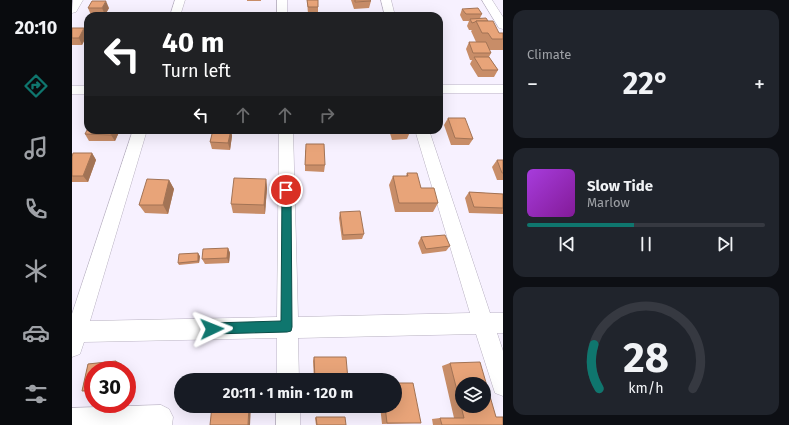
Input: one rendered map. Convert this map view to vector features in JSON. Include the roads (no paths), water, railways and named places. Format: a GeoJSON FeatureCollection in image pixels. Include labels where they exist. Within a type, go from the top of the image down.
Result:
{"type":"FeatureCollection","features":[{"type":"Feature","properties":{"kind":"street"},"geometry":{"type":"LineString","coordinates":[[72,10],[78,0]]}},
{"type":"Feature","properties":{"kind":"street"},"geometry":{"type":"LineString","coordinates":[[176,12],[180,0]]}},
{"type":"Feature","properties":{"kind":"street"},"geometry":{"type":"LineString","coordinates":[[282,0],[282,12]]}},
{"type":"Feature","properties":{"kind":"street"},"geometry":{"type":"LineString","coordinates":[[386,0],[389,12]]}},
{"type":"Feature","properties":{"kind":"street"},"geometry":{"type":"LineString","coordinates":[[486,0],[503,26]]}},
{"type":"Feature","properties":{"kind":"street"},"geometry":{"type":"LineString","coordinates":[[443,89],[503,89]]}},
{"type":"Feature","properties":{"kind":"street"},"geometry":{"type":"LineString","coordinates":[[72,90],[84,90]]}},
{"type":"Feature","properties":{"kind":"street"},"geometry":{"type":"LineString","coordinates":[[139,134],[73,337],[287,327],[493,323]]}},
{"type":"Feature","properties":{"kind":"street"},"geometry":{"type":"LineString","coordinates":[[286,134],[288,373]]}},
{"type":"Feature","properties":{"kind":"street"},"geometry":{"type":"LineString","coordinates":[[423,134],[493,323],[503,385]]}},
{"type":"Feature","properties":{"kind":"street"},"geometry":{"type":"LineString","coordinates":[[288,413],[288,425]]}},
{"type":"Feature","properties":{"kind":"street"},"geometry":{"type":"LineString","coordinates":[[72,420],[161,417],[160,425]]}}]}
